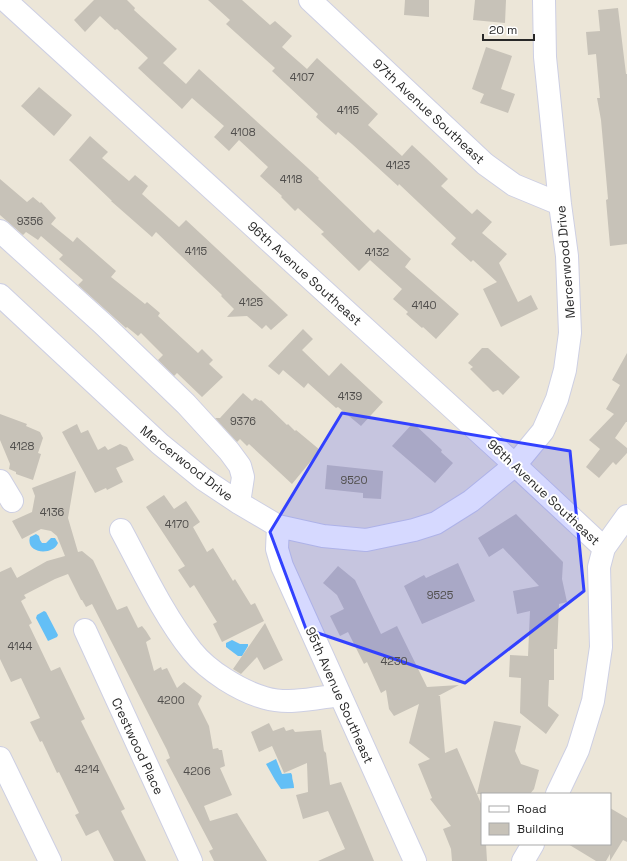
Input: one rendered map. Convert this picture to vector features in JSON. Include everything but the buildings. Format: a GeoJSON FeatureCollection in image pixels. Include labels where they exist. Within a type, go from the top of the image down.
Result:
{"type":"FeatureCollection","features":[{"type":"Feature","properties":{"kind":"street","name":"96th Avenue Southeast"},"geometry":{"type":"LineString","coordinates":[[5,0],[604,548]]}},
{"type":"Feature","properties":{"kind":"street","name":"97th Avenue Southeast"},"geometry":{"type":"LineString","coordinates":[[310,0],[332,9],[485,164],[514,186],[560,204]]}},
{"type":"Feature","properties":{"kind":"street","name":"Mercerwood Drive"},"geometry":{"type":"LineString","coordinates":[[0,295],[160,444],[203,479],[239,503],[278,526],[323,536],[366,540],[414,530],[436,523],[471,501],[515,465],[543,431],[557,399],[565,370],[570,333],[567,256],[560,204],[545,57],[544,0]]}},
{"type":"Feature","properties":{"kind":"street"},"geometry":{"type":"LineString","coordinates":[[0,231],[48,272],[109,329],[186,404],[230,451],[240,466],[243,477],[239,503]]}},
{"type":"Feature","properties":{"kind":"street"},"geometry":{"type":"LineString","coordinates":[[0,481],[12,501]]}},
{"type":"Feature","properties":{"kind":"street"},"geometry":{"type":"LineString","coordinates":[[557,793],[578,750],[593,701],[601,648],[599,567],[604,548],[627,516]]}},
{"type":"Feature","properties":{"kind":"street","name":"95th Avenue Southeast"},"geometry":{"type":"LineString","coordinates":[[278,526],[277,549],[282,566],[415,861]]}},
{"type":"Feature","properties":{"kind":"street"},"geometry":{"type":"LineString","coordinates":[[121,530],[171,621],[192,652],[213,671],[238,688],[265,698],[292,701],[340,695]]}},
{"type":"Feature","properties":{"kind":"street","name":"Crestwood Place"},"geometry":{"type":"LineString","coordinates":[[85,630],[191,861]]}},
{"type":"Feature","properties":{"kind":"street"},"geometry":{"type":"LineString","coordinates":[[0,758],[50,861]]}},
{"type":"Feature","properties":{"kind":"street"},"geometry":{"type":"LineString","coordinates":[[523,861],[532,845]]}},
{"type":"Feature","properties":{"kind":"highlighted area"},"geometry":{"type":"Polygon","coordinates":[[[342,413],[570,451],[584,591],[465,683],[306,629],[270,532],[342,413]]]}},
{"type":"Feature","properties":{"kind":"water"},"geometry":{"type":"Polygon","coordinates":[[[36,534],[39,536],[42,543],[46,543],[51,538],[55,538],[58,543],[51,550],[35,550],[30,543],[30,537],[36,534]]]}},
{"type":"Feature","properties":{"kind":"water"},"geometry":{"type":"Polygon","coordinates":[[[44,611],[46,612],[58,635],[57,637],[48,641],[36,618],[37,615],[44,611]]]}},
{"type":"Feature","properties":{"kind":"water"},"geometry":{"type":"Polygon","coordinates":[[[232,640],[240,644],[248,644],[242,656],[238,656],[226,647],[226,643],[232,640]]]}},
{"type":"Feature","properties":{"kind":"water"},"geometry":{"type":"Polygon","coordinates":[[[276,759],[282,774],[291,773],[294,788],[281,789],[275,780],[266,764],[276,759]]]}}]}
